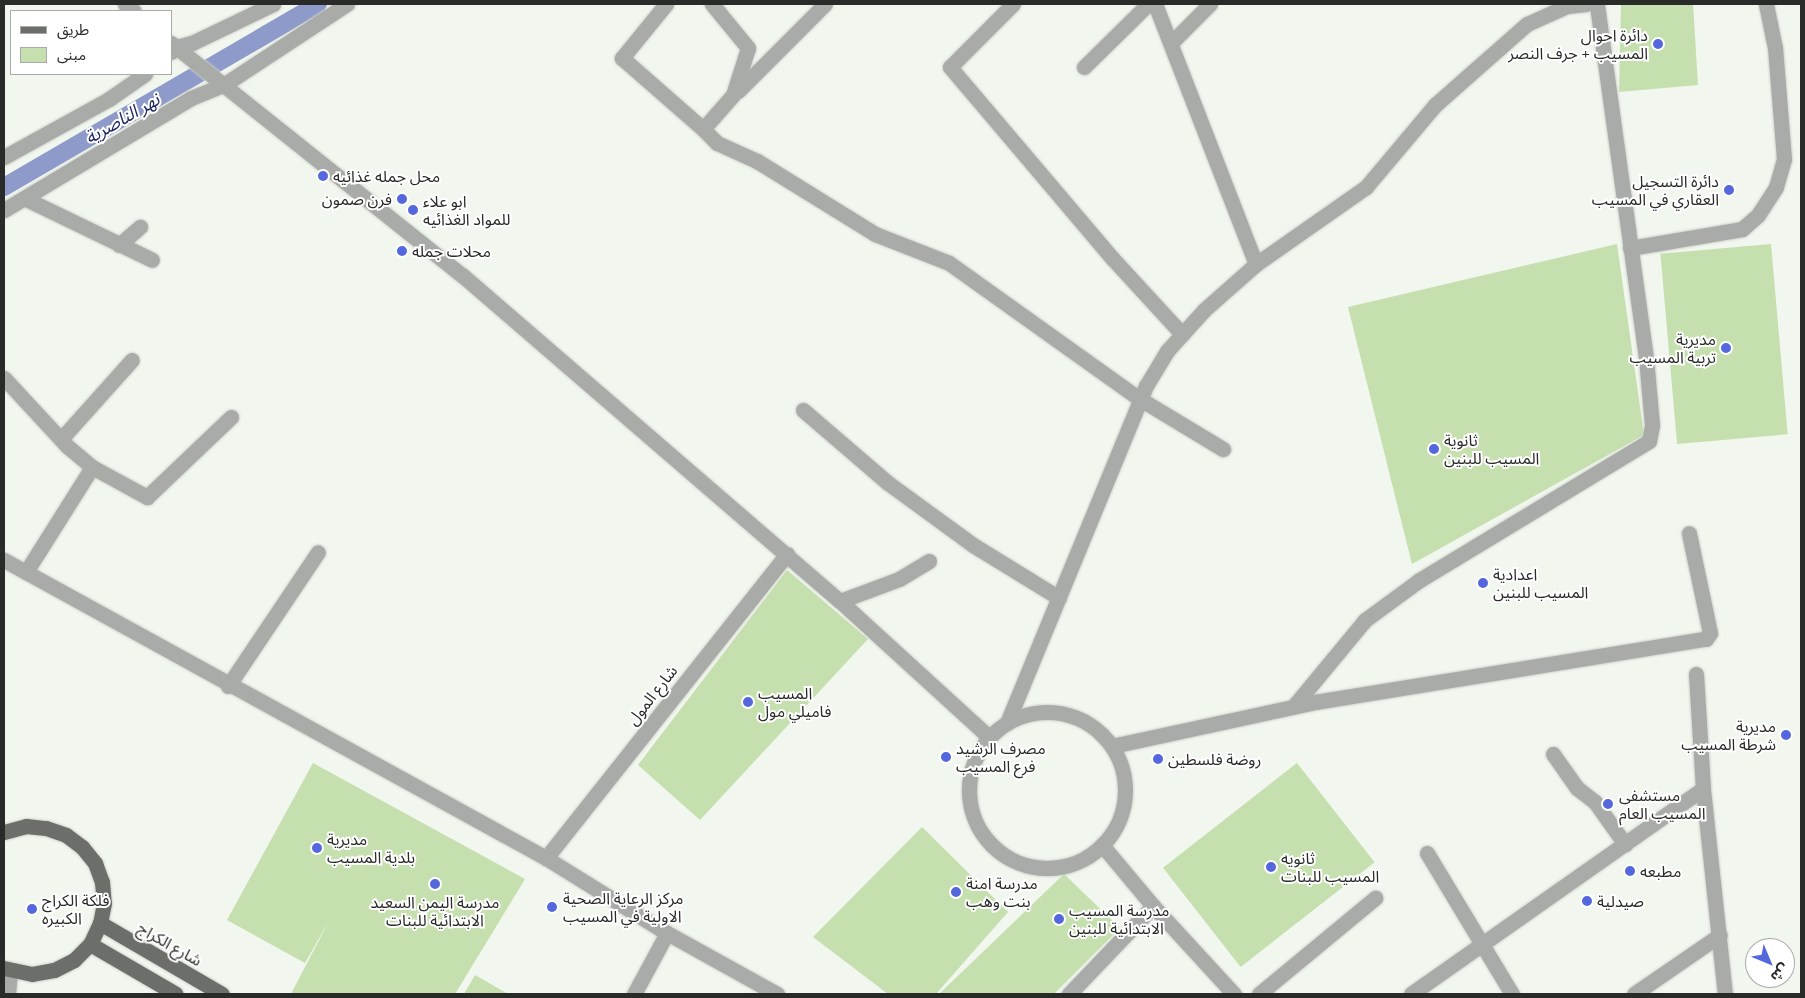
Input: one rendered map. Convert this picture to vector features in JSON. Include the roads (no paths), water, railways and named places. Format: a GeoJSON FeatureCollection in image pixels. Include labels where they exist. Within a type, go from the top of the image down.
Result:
{"type":"FeatureCollection","features":[{"type":"Feature","properties":{"kind":"main road"},"geometry":{"type":"LineString","coordinates":[[4,832],[26,826],[46,828],[66,835],[82,847],[95,863],[102,882],[104,903],[100,923],[90,944],[74,960],[54,970],[32,974],[7,970]]}},
{"type":"Feature","properties":{"kind":"main road","name":"شارع الكراج"},"geometry":{"type":"LineString","coordinates":[[100,923],[222,994]]}},
{"type":"Feature","properties":{"kind":"main road"},"geometry":{"type":"LineString","coordinates":[[90,944],[176,994]]}},
{"type":"Feature","properties":{"kind":"street"},"geometry":{"type":"LineString","coordinates":[[174,48],[192,43],[273,4]]}},
{"type":"Feature","properties":{"kind":"street"},"geometry":{"type":"LineString","coordinates":[[4,210],[347,4]]}},
{"type":"Feature","properties":{"kind":"street"},"geometry":{"type":"LineString","coordinates":[[666,4],[622,58],[717,143],[757,161],[875,234],[949,263],[1140,399],[1223,449]]}},
{"type":"Feature","properties":{"kind":"street"},"geometry":{"type":"LineString","coordinates":[[712,4],[748,48],[733,95]]}},
{"type":"Feature","properties":{"kind":"street"},"geometry":{"type":"LineString","coordinates":[[703,129],[733,95],[824,4]]}},
{"type":"Feature","properties":{"kind":"street"},"geometry":{"type":"LineString","coordinates":[[1013,4],[950,67],[1112,259],[1182,334]]}},
{"type":"Feature","properties":{"kind":"street"},"geometry":{"type":"LineString","coordinates":[[1084,67],[1148,4]]}},
{"type":"Feature","properties":{"kind":"street"},"geometry":{"type":"LineString","coordinates":[[1155,4],[1172,42],[1256,264]]}},
{"type":"Feature","properties":{"kind":"street"},"geometry":{"type":"LineString","coordinates":[[1172,42],[1210,4]]}},
{"type":"Feature","properties":{"kind":"street"},"geometry":{"type":"LineString","coordinates":[[1007,723],[1140,399],[1167,351],[1182,334],[1256,264],[1366,187],[1435,105],[1526,23],[1567,6],[1586,4]]}},
{"type":"Feature","properties":{"kind":"street"},"geometry":{"type":"LineString","coordinates":[[1292,707],[1365,620],[1418,581],[1649,441],[1652,425],[1647,368],[1597,4]]}},
{"type":"Feature","properties":{"kind":"street"},"geometry":{"type":"LineString","coordinates":[[1630,248],[1742,229],[1758,215],[1776,187],[1784,158],[1775,48],[1766,4]]}},
{"type":"Feature","properties":{"kind":"street"},"geometry":{"type":"LineString","coordinates":[[174,48],[221,81],[462,275],[787,554],[989,737]]}},
{"type":"Feature","properties":{"kind":"street"},"geometry":{"type":"LineString","coordinates":[[4,157],[108,99],[144,75]]}},
{"type":"Feature","properties":{"kind":"street"},"geometry":{"type":"LineString","coordinates":[[24,198],[152,260]]}},
{"type":"Feature","properties":{"kind":"street"},"geometry":{"type":"LineString","coordinates":[[119,244],[140,227]]}},
{"type":"Feature","properties":{"kind":"street"},"geometry":{"type":"LineString","coordinates":[[61,439],[132,360]]}},
{"type":"Feature","properties":{"kind":"street"},"geometry":{"type":"LineString","coordinates":[[4,378],[61,439],[92,467],[147,497],[231,417]]}},
{"type":"Feature","properties":{"kind":"street"},"geometry":{"type":"LineString","coordinates":[[802,410],[888,483],[973,545],[1059,598]]}},
{"type":"Feature","properties":{"kind":"street"},"geometry":{"type":"LineString","coordinates":[[26,572],[92,467]]}},
{"type":"Feature","properties":{"kind":"street"},"geometry":{"type":"LineString","coordinates":[[1112,746],[1292,707],[1706,639],[1710,633],[1689,533]]}},
{"type":"Feature","properties":{"kind":"street"},"geometry":{"type":"LineString","coordinates":[[228,686],[318,552]]}},
{"type":"Feature","properties":{"kind":"street","name":"شارع المول"},"geometry":{"type":"LineString","coordinates":[[546,858],[787,554]]}},
{"type":"Feature","properties":{"kind":"street"},"geometry":{"type":"LineString","coordinates":[[4,560],[228,686],[546,858],[767,992]]}},
{"type":"Feature","properties":{"kind":"street"},"geometry":{"type":"LineString","coordinates":[[840,601],[899,579],[928,561]]}},
{"type":"Feature","properties":{"kind":"street"},"geometry":{"type":"LineString","coordinates":[[1696,674],[1703,789],[1725,994]]}},
{"type":"Feature","properties":{"kind":"street"},"geometry":{"type":"LineString","coordinates":[[1045,712],[1064,714],[1082,720],[1112,746],[1121,765],[1125,786],[1123,808],[1115,828],[1102,845],[1080,861],[1054,868],[1027,866],[1003,856],[983,837],[972,813],[970,777],[975,760],[989,737],[1007,723],[1045,712]]}},
{"type":"Feature","properties":{"kind":"street"},"geometry":{"type":"LineString","coordinates":[[1553,754],[1578,788],[1595,802],[1625,844]]}},
{"type":"Feature","properties":{"kind":"street"},"geometry":{"type":"LineString","coordinates":[[1411,994],[1703,789]]}},
{"type":"Feature","properties":{"kind":"street"},"geometry":{"type":"LineString","coordinates":[[1102,845],[1228,992]]}},
{"type":"Feature","properties":{"kind":"street"},"geometry":{"type":"LineString","coordinates":[[1426,853],[1480,946],[1512,994]]}},
{"type":"Feature","properties":{"kind":"street"},"geometry":{"type":"LineString","coordinates":[[1259,994],[1375,898]]}},
{"type":"Feature","properties":{"kind":"street"},"geometry":{"type":"LineString","coordinates":[[1069,994],[1153,906]]}},
{"type":"Feature","properties":{"kind":"street"},"geometry":{"type":"LineString","coordinates":[[634,994],[667,933]]}},
{"type":"Feature","properties":{"kind":"street"},"geometry":{"type":"LineString","coordinates":[[1634,994],[1720,935]]}},
{"type":"Feature","properties":{"kind":"street"},"geometry":{"type":"LineString","coordinates":[[7,970],[8,994]]}},
{"type":"Feature","properties":{"kind":"waterway","name":"نهر الناصرية"},"geometry":{"type":"LineString","coordinates":[[4,187],[318,4]]}},
{"type":"Feature","properties":{"kind":"place","name":"دائرة احوال المسيب + جرف النصر"},"geometry":{"type":"Point","coordinates":[1658,44]}},
{"type":"Feature","properties":{"kind":"place","name":"محل جمله غذائيه"},"geometry":{"type":"Point","coordinates":[323,176]}},
{"type":"Feature","properties":{"kind":"place","name":"دائرة التسجيل العقاري في المسيب"},"geometry":{"type":"Point","coordinates":[1729,190]}},
{"type":"Feature","properties":{"kind":"place","name":"فرن صمون"},"geometry":{"type":"Point","coordinates":[402,199]}},
{"type":"Feature","properties":{"kind":"place","name":"ابو علاء للمواد الغذائيه"},"geometry":{"type":"Point","coordinates":[413,210]}},
{"type":"Feature","properties":{"kind":"place","name":"محلات جمله"},"geometry":{"type":"Point","coordinates":[402,251]}},
{"type":"Feature","properties":{"kind":"place","name":"مديرية تربية المسيب"},"geometry":{"type":"Point","coordinates":[1726,348]}},
{"type":"Feature","properties":{"kind":"place","name":"ثانوية المسيب للبنين"},"geometry":{"type":"Point","coordinates":[1434,449]}},
{"type":"Feature","properties":{"kind":"place","name":"اعدادية المسيب للبنين"},"geometry":{"type":"Point","coordinates":[1483,583]}},
{"type":"Feature","properties":{"kind":"place","name":"المسيب فاميلي مول"},"geometry":{"type":"Point","coordinates":[748,702]}},
{"type":"Feature","properties":{"kind":"place","name":"مديرية شرطة المسيب"},"geometry":{"type":"Point","coordinates":[1786,735]}},
{"type":"Feature","properties":{"kind":"place","name":"مصرف الرشيد فرع المسيب"},"geometry":{"type":"Point","coordinates":[946,757]}},
{"type":"Feature","properties":{"kind":"place","name":"روضة فلسطين"},"geometry":{"type":"Point","coordinates":[1158,759]}},
{"type":"Feature","properties":{"kind":"place","name":"مستشفى المسيب العام"},"geometry":{"type":"Point","coordinates":[1608,804]}},
{"type":"Feature","properties":{"kind":"place","name":"مديرية بلدية المسيب"},"geometry":{"type":"Point","coordinates":[317,848]}},
{"type":"Feature","properties":{"kind":"place","name":"ثانويه المسيب للبنات"},"geometry":{"type":"Point","coordinates":[1271,867]}},
{"type":"Feature","properties":{"kind":"place","name":"مطبعه"},"geometry":{"type":"Point","coordinates":[1630,871]}},
{"type":"Feature","properties":{"kind":"place","name":"مدرسة اليمن السعيد الابتدائية للبنات"},"geometry":{"type":"Point","coordinates":[435,884]}},
{"type":"Feature","properties":{"kind":"place","name":"مدرسة امنة بنت وهب"},"geometry":{"type":"Point","coordinates":[956,892]}},
{"type":"Feature","properties":{"kind":"place","name":"صيدلية"},"geometry":{"type":"Point","coordinates":[1587,901]}},
{"type":"Feature","properties":{"kind":"place","name":"مركز الرعاية الصحية الاولية في المسيب"},"geometry":{"type":"Point","coordinates":[552,907]}},
{"type":"Feature","properties":{"kind":"place","name":"فلكة الكراج الكبيره"},"geometry":{"type":"Point","coordinates":[32,909]}},
{"type":"Feature","properties":{"kind":"place","name":"مدرسة المسيب الابتدائية للبنين"},"geometry":{"type":"Point","coordinates":[1059,919]}}]}
